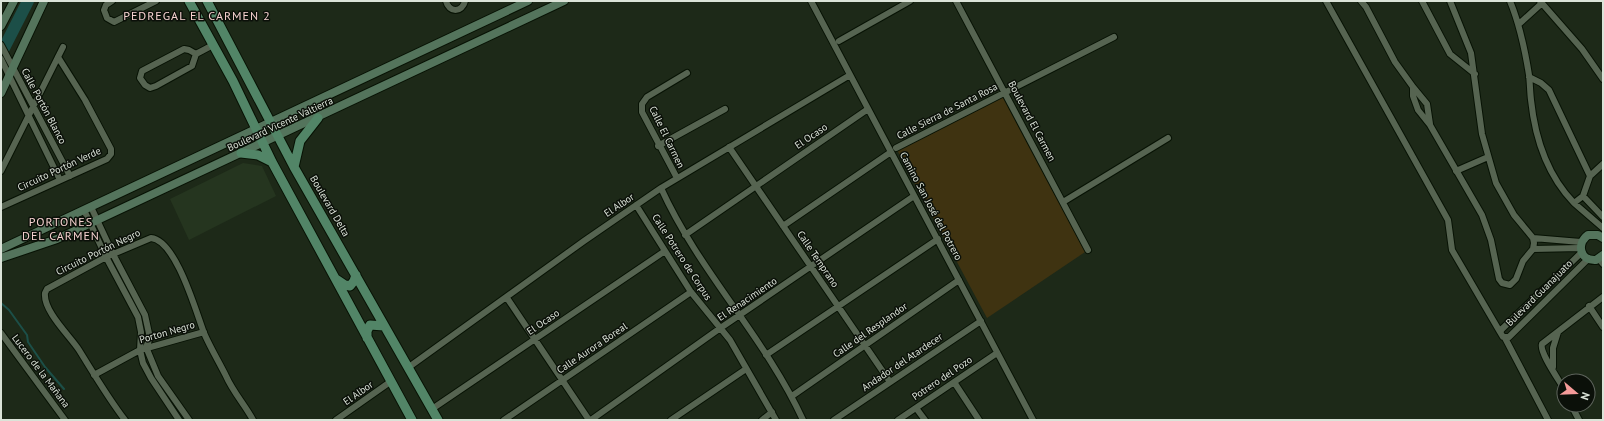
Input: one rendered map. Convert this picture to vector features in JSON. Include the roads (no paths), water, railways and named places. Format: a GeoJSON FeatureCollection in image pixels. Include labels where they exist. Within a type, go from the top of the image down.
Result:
{"type":"FeatureCollection","features":[{"type":"Feature","properties":{"kind":"main road"},"geometry":{"type":"LineString","coordinates":[[1,26],[14,1]]}},
{"type":"Feature","properties":{"kind":"main road"},"geometry":{"type":"LineString","coordinates":[[1,93],[44,1]]}},
{"type":"Feature","properties":{"kind":"main road"},"geometry":{"type":"LineString","coordinates":[[189,1],[233,81],[272,162],[390,382],[412,420]]}},
{"type":"Feature","properties":{"kind":"main road","name":"Boulevard Delta"},"geometry":{"type":"LineString","coordinates":[[207,1],[294,167],[438,420]]}},
{"type":"Feature","properties":{"kind":"main road","name":"Boulevard Vicente Valtierra"},"geometry":{"type":"LineString","coordinates":[[1,249],[272,123],[528,1]]}},
{"type":"Feature","properties":{"kind":"main road","name":"Boulevard Vicente Valtierra"},"geometry":{"type":"LineString","coordinates":[[1,258],[56,239],[94,222],[277,135],[318,118],[564,1]]}},
{"type":"Feature","properties":{"kind":"main road"},"geometry":{"type":"LineString","coordinates":[[233,81],[246,75]]}},
{"type":"Feature","properties":{"kind":"main road"},"geometry":{"type":"LineString","coordinates":[[294,167],[300,141],[318,118]]}},
{"type":"Feature","properties":{"kind":"main road"},"geometry":{"type":"LineString","coordinates":[[241,153],[258,155],[272,162]]}},
{"type":"Feature","properties":{"kind":"main road"},"geometry":{"type":"LineString","coordinates":[[1602,233],[1588,235],[1581,248],[1588,259],[1602,259]]}},
{"type":"Feature","properties":{"kind":"main road"},"geometry":{"type":"LineString","coordinates":[[335,278],[345,285],[350,286],[356,275]]}},
{"type":"Feature","properties":{"kind":"main road"},"geometry":{"type":"LineString","coordinates":[[367,339],[367,331],[370,325],[384,326]]}},
{"type":"Feature","properties":{"kind":"street"},"geometry":{"type":"LineString","coordinates":[[112,1],[106,4],[104,10],[107,18],[114,22],[156,1]]}},
{"type":"Feature","properties":{"kind":"street"},"geometry":{"type":"LineString","coordinates":[[446,1],[448,7],[453,11],[464,7],[465,1]]}},
{"type":"Feature","properties":{"kind":"street","name":"Camino San José del Potrero"},"geometry":{"type":"LineString","coordinates":[[811,1],[868,109],[894,150],[914,196],[1033,420]]}},
{"type":"Feature","properties":{"kind":"street"},"geometry":{"type":"LineString","coordinates":[[839,41],[910,1]]}},
{"type":"Feature","properties":{"kind":"street","name":"Boulevard El Carmen"},"geometry":{"type":"LineString","coordinates":[[956,1],[1006,92],[1088,250]]}},
{"type":"Feature","properties":{"kind":"street"},"geometry":{"type":"LineString","coordinates":[[1326,1],[1448,220],[1452,250],[1500,332]]}},
{"type":"Feature","properties":{"kind":"street"},"geometry":{"type":"LineString","coordinates":[[1360,1],[1366,4],[1396,62],[1427,104],[1430,125]]}},
{"type":"Feature","properties":{"kind":"street"},"geometry":{"type":"LineString","coordinates":[[1422,1],[1450,54],[1475,74]]}},
{"type":"Feature","properties":{"kind":"street"},"geometry":{"type":"LineString","coordinates":[[1450,1],[1472,53],[1482,134],[1496,183],[1504,201],[1523,228],[1533,238],[1581,248]]}},
{"type":"Feature","properties":{"kind":"street"},"geometry":{"type":"LineString","coordinates":[[1510,1],[1519,24],[1530,77],[1533,117],[1540,149],[1558,181],[1574,203],[1602,233]]}},
{"type":"Feature","properties":{"kind":"street"},"geometry":{"type":"LineString","coordinates":[[1519,24],[1540,2],[1582,49],[1603,79]]}},
{"type":"Feature","properties":{"kind":"street","name":"Calle Sierra de Santa Rosa"},"geometry":{"type":"LineString","coordinates":[[894,150],[1114,38]]}},
{"type":"Feature","properties":{"kind":"street","name":"Calle Portón Blanco"},"geometry":{"type":"LineString","coordinates":[[1,45],[3,59],[9,76],[60,180]]}},
{"type":"Feature","properties":{"kind":"street"},"geometry":{"type":"LineString","coordinates":[[196,54],[184,49],[170,55],[142,71],[140,76],[141,81],[150,88],[156,86],[192,66],[196,54],[213,45]]}},
{"type":"Feature","properties":{"kind":"street"},"geometry":{"type":"LineString","coordinates":[[1,171],[63,47]]}},
{"type":"Feature","properties":{"kind":"street","name":"Circuito Portón Verde"},"geometry":{"type":"LineString","coordinates":[[1,207],[108,159],[111,154],[111,149],[85,100],[58,57]]}},
{"type":"Feature","properties":{"kind":"street","name":"Calle Portón Blanco"},"geometry":{"type":"LineString","coordinates":[[3,59],[13,68],[70,176]]}},
{"type":"Feature","properties":{"kind":"street","name":"Calle El Carmen"},"geometry":{"type":"LineString","coordinates":[[677,178],[658,146],[642,112],[642,104],[646,97],[687,73]]}},
{"type":"Feature","properties":{"kind":"street","name":"El Albor"},"geometry":{"type":"LineString","coordinates":[[409,368],[636,205],[677,178],[850,75]]}},
{"type":"Feature","properties":{"kind":"street"},"geometry":{"type":"LineString","coordinates":[[1530,77],[1541,83],[1549,90],[1590,176]]}},
{"type":"Feature","properties":{"kind":"street"},"geometry":{"type":"LineString","coordinates":[[1413,87],[1413,96],[1418,110],[1430,125],[1482,215],[1491,240],[1497,272],[1502,283],[1510,285],[1513,282],[1523,261],[1533,249],[1533,238]]}},
{"type":"Feature","properties":{"kind":"street"},"geometry":{"type":"LineString","coordinates":[[658,146],[725,109]]}},
{"type":"Feature","properties":{"kind":"street","name":"El Ocaso"},"geometry":{"type":"LineString","coordinates":[[685,234],[868,109]]}},
{"type":"Feature","properties":{"kind":"street"},"geometry":{"type":"LineString","coordinates":[[1063,202],[1168,138]]}},
{"type":"Feature","properties":{"kind":"street","name":"Calle Temprano"},"geometry":{"type":"LineString","coordinates":[[729,147],[890,382]]}},
{"type":"Feature","properties":{"kind":"street"},"geometry":{"type":"LineString","coordinates":[[783,226],[894,150]]}},
{"type":"Feature","properties":{"kind":"street"},"geometry":{"type":"LineString","coordinates":[[1456,171],[1488,157]]}},
{"type":"Feature","properties":{"kind":"street"},"geometry":{"type":"LineString","coordinates":[[1574,203],[1582,196],[1590,176],[1603,164]]}},
{"type":"Feature","properties":{"kind":"street"},"geometry":{"type":"LineString","coordinates":[[662,188],[685,234],[738,317],[766,355],[792,396],[803,420]]}},
{"type":"Feature","properties":{"kind":"street","name":"El Renacimiento"},"geometry":{"type":"LineString","coordinates":[[590,420],[914,196]]}},
{"type":"Feature","properties":{"kind":"street"},"geometry":{"type":"LineString","coordinates":[[1582,196],[1603,217]]}},
{"type":"Feature","properties":{"kind":"street","name":"Calle Potrero de Corpus"},"geometry":{"type":"LineString","coordinates":[[636,205],[691,292],[722,328],[730,340],[776,420]]}},
{"type":"Feature","properties":{"kind":"street"},"geometry":{"type":"LineString","coordinates":[[88,208],[106,257],[138,318],[143,349],[143,363],[151,378],[179,420]]}},
{"type":"Feature","properties":{"kind":"street"},"geometry":{"type":"LineString","coordinates":[[94,222],[145,315],[150,338],[143,349]]}},
{"type":"Feature","properties":{"kind":"street","name":"Circuito Portón Negro"},"geometry":{"type":"LineString","coordinates":[[125,420],[49,308],[44,295],[47,289],[106,257],[148,238],[154,238],[163,243],[169,252],[190,292],[204,332],[226,377],[245,404],[253,420]]}},
{"type":"Feature","properties":{"kind":"street"},"geometry":{"type":"LineString","coordinates":[[766,355],[938,239]]}},
{"type":"Feature","properties":{"kind":"street"},"geometry":{"type":"LineString","coordinates":[[1533,249],[1581,248]]}},
{"type":"Feature","properties":{"kind":"street","name":"Bulevard Guanajuato"},"geometry":{"type":"LineString","coordinates":[[1581,248],[1500,332],[1501,335],[1505,338],[1509,337],[1588,259]]}},
{"type":"Feature","properties":{"kind":"street","name":"El Ocaso"},"geometry":{"type":"LineString","coordinates":[[432,409],[665,251]]}},
{"type":"Feature","properties":{"kind":"street","name":"Calle del Resplandor"},"geometry":{"type":"LineString","coordinates":[[792,396],[959,280]]}},
{"type":"Feature","properties":{"kind":"street"},"geometry":{"type":"LineString","coordinates":[[1544,287],[1551,297]]}},
{"type":"Feature","properties":{"kind":"street","name":"Calle Aurora Boreal"},"geometry":{"type":"LineString","coordinates":[[504,420],[691,292]]}},
{"type":"Feature","properties":{"kind":"street"},"geometry":{"type":"LineString","coordinates":[[1556,374],[1540,348],[1544,342],[1603,296]]}},
{"type":"Feature","properties":{"kind":"street"},"geometry":{"type":"LineString","coordinates":[[507,298],[590,420]]}},
{"type":"Feature","properties":{"kind":"street"},"geometry":{"type":"LineString","coordinates":[[1589,306],[1603,327]]}},
{"type":"Feature","properties":{"kind":"street","name":"Andador del Atardecer"},"geometry":{"type":"LineString","coordinates":[[834,420],[981,321]]}},
{"type":"Feature","properties":{"kind":"street","name":"Porton Negro"},"geometry":{"type":"LineString","coordinates":[[94,375],[143,349],[204,332]]}},
{"type":"Feature","properties":{"kind":"street"},"geometry":{"type":"LineString","coordinates":[[1553,368],[1553,348],[1558,332]]}},
{"type":"Feature","properties":{"kind":"street","name":"Lucero de la Mañana"},"geometry":{"type":"LineString","coordinates":[[1,333],[65,420]]}},
{"type":"Feature","properties":{"kind":"street"},"geometry":{"type":"LineString","coordinates":[[1505,338],[1548,420]]}},
{"type":"Feature","properties":{"kind":"street"},"geometry":{"type":"LineString","coordinates":[[143,349],[158,376],[189,420]]}},
{"type":"Feature","properties":{"kind":"street","name":"Potrero del Pozo"},"geometry":{"type":"LineString","coordinates":[[898,420],[997,353]]}},
{"type":"Feature","properties":{"kind":"street"},"geometry":{"type":"LineString","coordinates":[[671,420],[746,369]]}},
{"type":"Feature","properties":{"kind":"street","name":"El Albor"},"geometry":{"type":"LineString","coordinates":[[336,420],[390,382]]}},
{"type":"Feature","properties":{"kind":"street"},"geometry":{"type":"LineString","coordinates":[[954,382],[979,420]]}},
{"type":"Feature","properties":{"kind":"street"},"geometry":{"type":"LineString","coordinates":[[916,408],[925,420]]}},
{"type":"Feature","properties":{"kind":"street"},"geometry":{"type":"LineString","coordinates":[[762,420],[772,412]]}},
{"type":"Feature","properties":{"kind":"waterway"},"geometry":{"type":"LineString","coordinates":[[1,54],[28,1]]}},
{"type":"Feature","properties":{"kind":"waterway"},"geometry":{"type":"LineString","coordinates":[[1,303],[9,310],[27,335],[28,342],[45,367],[64,389]]}},
{"type":"Feature","properties":{"kind":"district","name":"PEDREGAL EL CARMEN 2"},"geometry":{"type":"Point","coordinates":[197,15]}},
{"type":"Feature","properties":{"kind":"district","name":"PORTONES DEL CARMEN"},"geometry":{"type":"Point","coordinates":[61,228]}}]}
